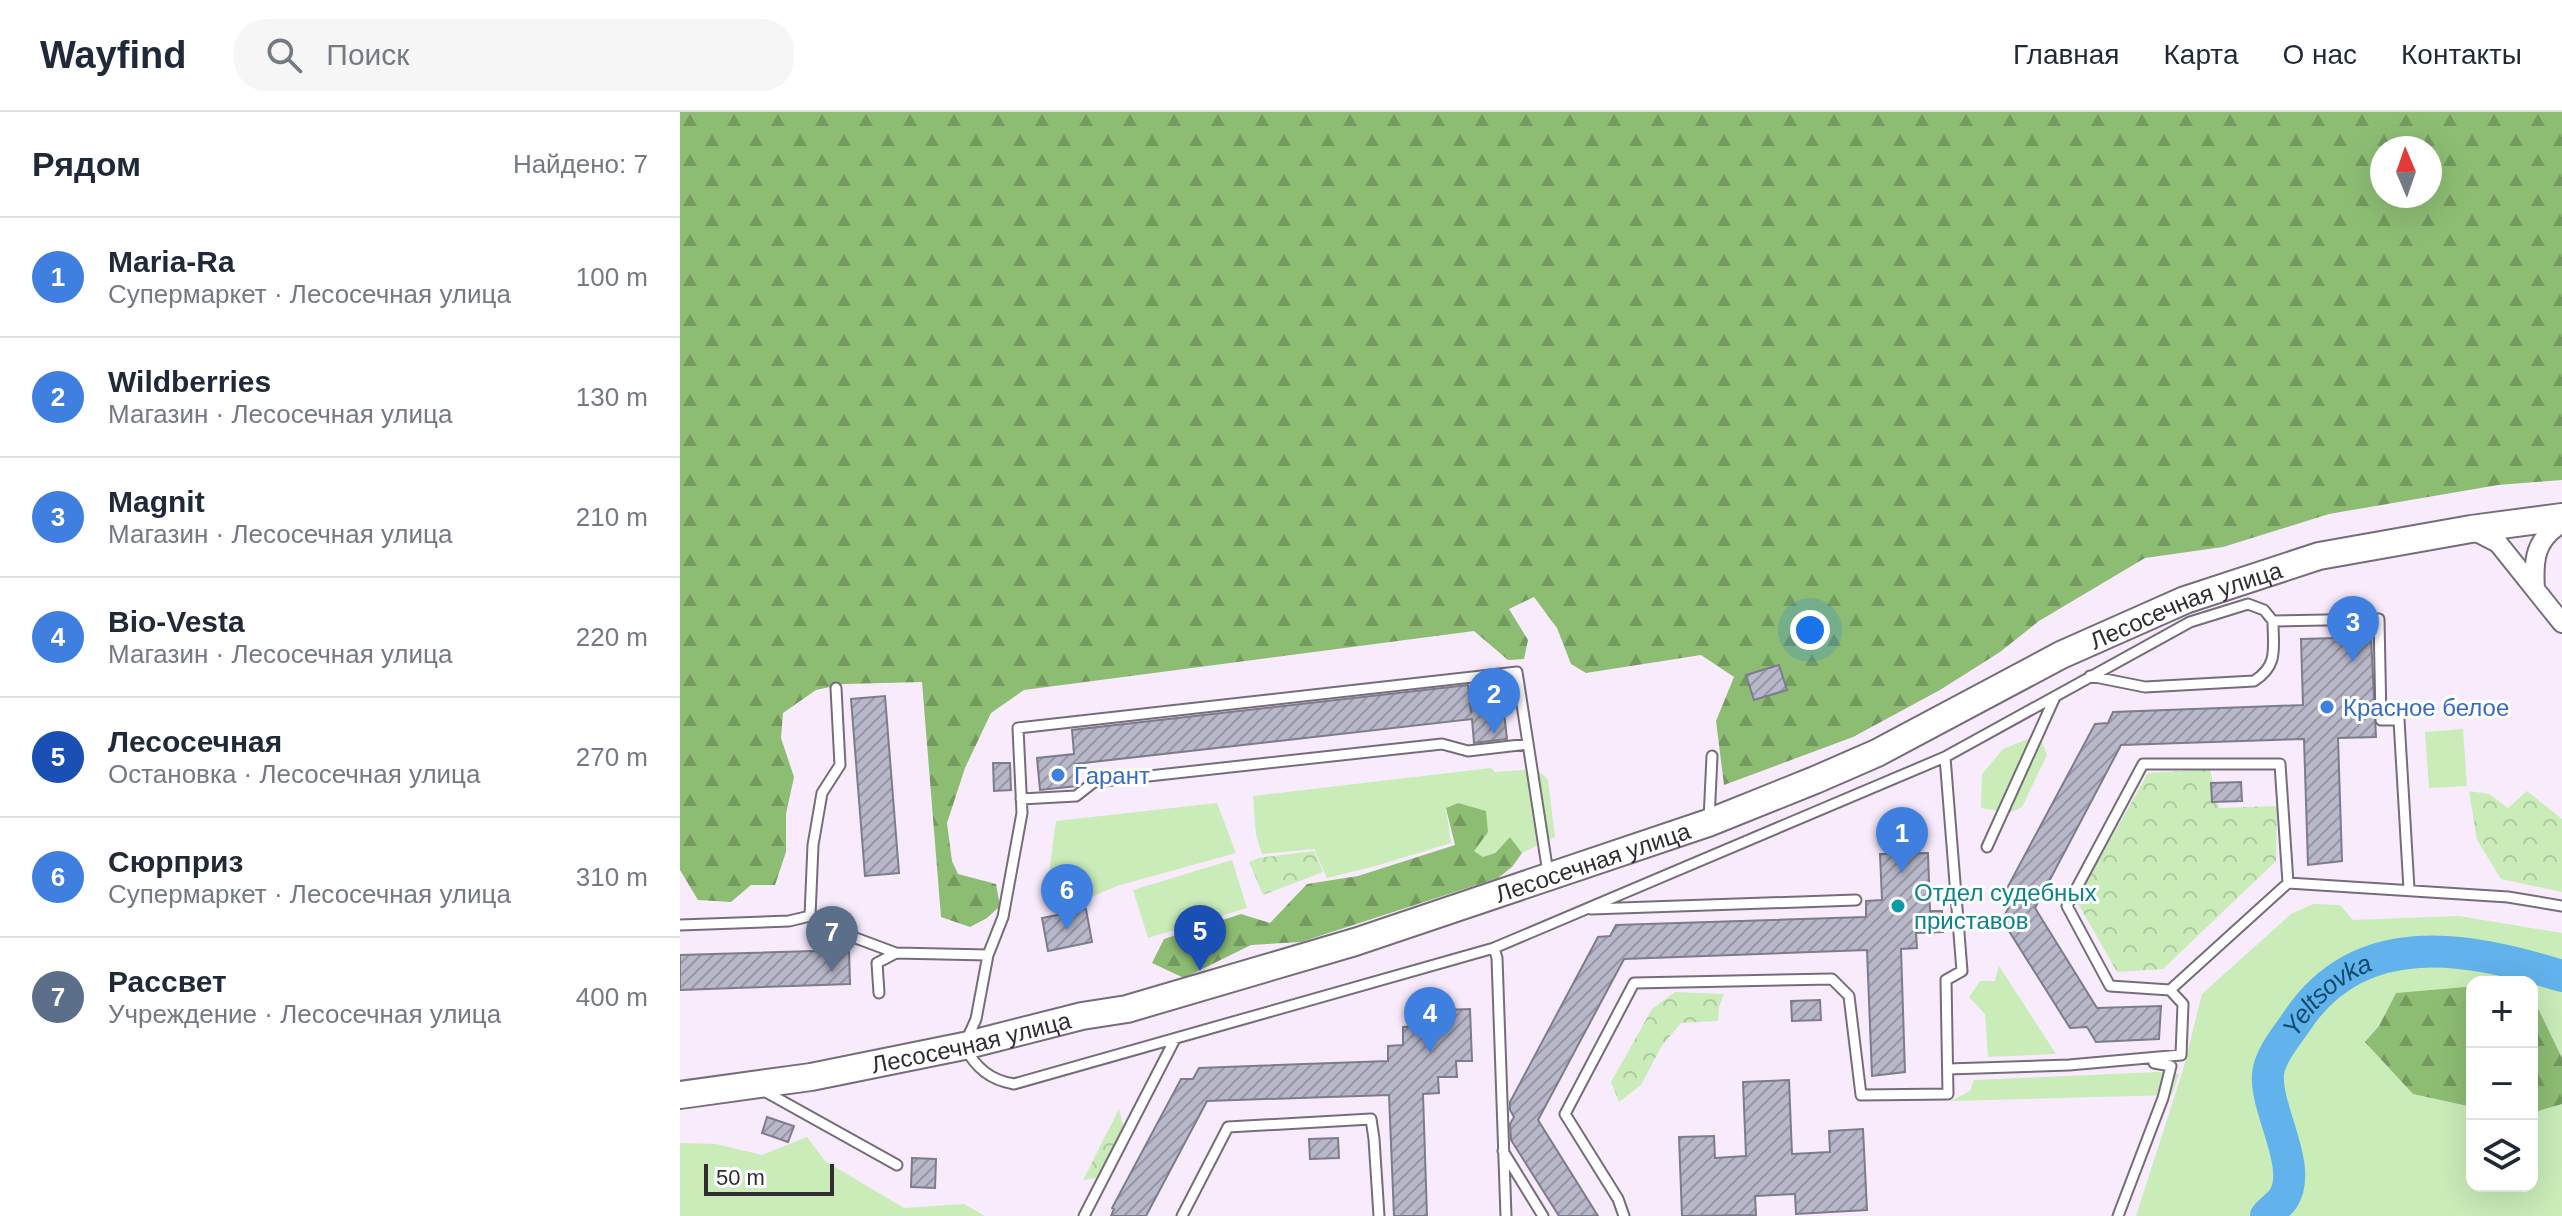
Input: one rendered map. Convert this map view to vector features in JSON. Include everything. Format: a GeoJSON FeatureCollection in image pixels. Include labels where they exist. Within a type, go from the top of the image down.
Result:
{"type":"FeatureCollection","features":[{"type":"Feature","properties":{"kind":"street","name":"Лесосечная улица"},"geometry":{"type":"LineString","coordinates":[[680,1095],[811,1077],[964,1046],[1082,1016],[1140,1005],[1342,946],[1549,879],[1708,823],[1877,753],[2061,655],[2185,600],[2319,556],[2471,529],[2562,517]]}},
{"type":"Feature","properties":{"kind":"street"},"geometry":{"type":"LineString","coordinates":[[2535,589],[2533,563],[2539,542],[2562,523]]}},
{"type":"Feature","properties":{"kind":"street"},"geometry":{"type":"LineString","coordinates":[[2471,529],[2498,543],[2562,623]]}},
{"type":"Feature","properties":{"kind":"lane"},"geometry":{"type":"LineString","coordinates":[[1549,879],[1517,672],[1018,728],[1022,813],[1003,917],[988,955],[976,1019],[964,1046],[971,1059],[996,1081],[1014,1084],[1494,948],[1945,757],[2090,676],[2190,622],[2248,604],[2264,610],[2273,621],[2272,662],[2266,673],[2254,681],[2145,687],[2090,676]]}},
{"type":"Feature","properties":{"kind":"lane"},"geometry":{"type":"LineString","coordinates":[[2273,621],[2379,619],[2381,720],[2399,720],[2409,889]]}},
{"type":"Feature","properties":{"kind":"lane"},"geometry":{"type":"LineString","coordinates":[[810,916],[813,845],[822,793],[840,765],[836,688]]}},
{"type":"Feature","properties":{"kind":"lane"},"geometry":{"type":"LineString","coordinates":[[1987,847],[2055,697]]}},
{"type":"Feature","properties":{"kind":"lane"},"geometry":{"type":"LineString","coordinates":[[1021,799],[1076,796],[1094,782],[1442,744],[1468,751],[1528,744]]}},
{"type":"Feature","properties":{"kind":"lane"},"geometry":{"type":"LineString","coordinates":[[1708,823],[1712,756]]}},
{"type":"Feature","properties":{"kind":"lane"},"geometry":{"type":"LineString","coordinates":[[1624,1216],[1618,1199],[1565,1114],[1634,983],[1832,979],[1849,996],[1861,1095],[1948,1094],[1946,980],[1962,971],[1945,757]]}},
{"type":"Feature","properties":{"kind":"lane"},"geometry":{"type":"LineString","coordinates":[[1948,1069],[2143,1061],[2181,1055],[2183,1004],[2170,990],[2110,986],[2067,906],[2143,764],[2280,764],[2288,883]]}},
{"type":"Feature","properties":{"kind":"lane"},"geometry":{"type":"LineString","coordinates":[[2170,990],[2288,883],[2508,897],[2562,906]]}},
{"type":"Feature","properties":{"kind":"lane"},"geometry":{"type":"LineString","coordinates":[[1584,910],[1856,900]]}},
{"type":"Feature","properties":{"kind":"lane"},"geometry":{"type":"LineString","coordinates":[[680,925],[789,921],[810,916],[896,953],[988,955]]}},
{"type":"Feature","properties":{"kind":"lane"},"geometry":{"type":"LineString","coordinates":[[1494,948],[1497,958],[1506,1216]]}},
{"type":"Feature","properties":{"kind":"lane"},"geometry":{"type":"LineString","coordinates":[[879,993],[877,963],[896,953]]}},
{"type":"Feature","properties":{"kind":"lane"},"geometry":{"type":"LineString","coordinates":[[1084,1216],[1174,1041]]}},
{"type":"Feature","properties":{"kind":"lane"},"geometry":{"type":"LineString","coordinates":[[2118,1216],[2163,1098],[2171,1066],[2143,1061]]}},
{"type":"Feature","properties":{"kind":"lane"},"geometry":{"type":"LineString","coordinates":[[753,1085],[897,1165]]}},
{"type":"Feature","properties":{"kind":"lane"},"geometry":{"type":"LineString","coordinates":[[1182,1216],[1228,1127],[1371,1119],[1379,1216]]}},
{"type":"Feature","properties":{"kind":"lane"},"geometry":{"type":"LineString","coordinates":[[1502,1150],[1543,1216]]}},
{"type":"Feature","properties":{"kind":"green space"},"geometry":{"type":"Polygon","coordinates":[[[680,112],[2562,112],[2562,480],[2498,485],[2329,514],[2223,547],[2145,558],[2039,621],[2000,652],[1940,690],[1853,737],[1724,785],[1716,721],[1734,677],[1701,655],[1586,673],[1571,664],[1557,628],[1534,597],[1509,609],[1528,640],[1524,659],[1508,660],[1474,631],[1024,690],[991,713],[965,768],[947,823],[952,861],[958,874],[996,884],[1000,906],[970,927],[941,917],[922,682],[844,684],[816,690],[783,713],[781,738],[794,777],[786,814],[786,852],[775,885],[751,885],[731,902],[698,900],[680,870],[680,112]]]}},
{"type":"Feature","properties":{"kind":"green space"},"geometry":{"type":"Polygon","coordinates":[[[2463,729],[2467,786],[2429,788],[2425,732],[2463,729]]]}},
{"type":"Feature","properties":{"kind":"green space"},"geometry":{"type":"Polygon","coordinates":[[[2028,739],[2042,742],[2047,755],[2022,807],[2009,813],[1981,808],[1982,774],[2003,749],[2028,739]]]}},
{"type":"Feature","properties":{"kind":"green space"},"geometry":{"type":"Polygon","coordinates":[[[1491,768],[1495,772],[1537,769],[1548,780],[1555,837],[1522,853],[1510,837],[1494,853],[1483,857],[1473,851],[1458,803],[1446,808],[1451,843],[1379,865],[1327,878],[1314,849],[1262,854],[1256,835],[1253,796],[1491,768]]]}},
{"type":"Feature","properties":{"kind":"green space"},"geometry":{"type":"Polygon","coordinates":[[[2210,769],[2219,808],[2277,806],[2276,861],[2163,969],[2117,972],[2076,900],[2148,773],[2210,769]]]}},
{"type":"Feature","properties":{"kind":"green space"},"geometry":{"type":"Polygon","coordinates":[[[2469,791],[2489,794],[2508,808],[2527,791],[2562,819],[2562,892],[2501,879],[2477,840],[2469,791]]]}},
{"type":"Feature","properties":{"kind":"green space"},"geometry":{"type":"Polygon","coordinates":[[[1217,803],[1236,853],[1117,886],[1089,898],[1045,904],[1056,821],[1217,803]]]}},
{"type":"Feature","properties":{"kind":"green space"},"geometry":{"type":"Polygon","coordinates":[[[1458,803],[1486,811],[1488,832],[1474,851],[1483,857],[1495,853],[1510,837],[1522,853],[1512,867],[1498,878],[1301,942],[1251,945],[1184,978],[1152,963],[1164,939],[1241,914],[1270,923],[1307,884],[1358,876],[1455,845],[1446,808],[1458,803]]]}},
{"type":"Feature","properties":{"kind":"green space"},"geometry":{"type":"Polygon","coordinates":[[[1314,851],[1323,872],[1263,895],[1249,862],[1314,851]]]}},
{"type":"Feature","properties":{"kind":"green space"},"geometry":{"type":"Polygon","coordinates":[[[1232,860],[1247,908],[1148,938],[1133,890],[1232,860]]]}},
{"type":"Feature","properties":{"kind":"green space"},"geometry":{"type":"Polygon","coordinates":[[[2313,904],[2340,905],[2353,920],[2459,916],[2562,933],[2562,1058],[2538,1008],[2538,976],[2466,976],[2466,989],[2396,993],[2379,1026],[2366,1042],[2413,1094],[2466,1106],[2466,1192],[2538,1192],[2538,1111],[2562,1104],[2562,1216],[2136,1216],[2183,1070],[2202,994],[2291,914],[2313,904]]]}},
{"type":"Feature","properties":{"kind":"green space"},"geometry":{"type":"Polygon","coordinates":[[[1999,966],[2056,1054],[1988,1057],[1985,1014],[1969,997],[1980,981],[1995,981],[1999,966]]]}},
{"type":"Feature","properties":{"kind":"green space"},"geometry":{"type":"Polygon","coordinates":[[[2466,987],[2466,1106],[2413,1094],[2365,1042],[2379,1026],[2396,993],[2466,987]]]}},
{"type":"Feature","properties":{"kind":"green space"},"geometry":{"type":"Polygon","coordinates":[[[1675,992],[1724,994],[1718,1021],[1681,1023],[1661,1047],[1641,1085],[1619,1102],[1611,1082],[1652,1009],[1675,992]]]}},
{"type":"Feature","properties":{"kind":"green space"},"geometry":{"type":"Polygon","coordinates":[[[2538,1008],[2562,1058],[2562,1104],[2538,1111],[2538,1008]]]}},
{"type":"Feature","properties":{"kind":"green space"},"geometry":{"type":"Polygon","coordinates":[[[2158,1072],[2179,1074],[2172,1095],[1951,1101],[1970,1091],[1974,1080],[2158,1072]]]}},
{"type":"Feature","properties":{"kind":"green space"},"geometry":{"type":"Polygon","coordinates":[[[1119,1109],[1125,1133],[1104,1177],[1083,1180],[1119,1109]]]}},
{"type":"Feature","properties":{"kind":"green space"},"geometry":{"type":"Polygon","coordinates":[[[807,1137],[825,1161],[904,1208],[964,1204],[985,1216],[680,1216],[680,1143],[716,1144],[762,1155],[807,1137]]]}},
{"type":"Feature","properties":{"kind":"building"},"geometry":{"type":"Polygon","coordinates":[[[2371,637],[2376,737],[2338,738],[2342,861],[2308,865],[2304,739],[2121,745],[2035,908],[2097,1008],[2161,1006],[2159,1039],[2096,1042],[2087,1027],[2070,1028],[2002,920],[2010,905],[2004,894],[2095,724],[2108,723],[2113,712],[2303,705],[2301,639],[2371,637]]]}},
{"type":"Feature","properties":{"kind":"building"},"geometry":{"type":"Polygon","coordinates":[[[1779,665],[1787,690],[1754,700],[1746,675],[1779,665]]]}},
{"type":"Feature","properties":{"kind":"building"},"geometry":{"type":"Polygon","coordinates":[[[1468,685],[1471,713],[1471,708],[1503,704],[1507,739],[1474,743],[1472,719],[1075,764],[1077,786],[1040,790],[1037,758],[1074,754],[1072,730],[1468,685]]]}},
{"type":"Feature","properties":{"kind":"building"},"geometry":{"type":"Polygon","coordinates":[[[885,696],[899,873],[865,876],[851,699],[885,696]]]}},
{"type":"Feature","properties":{"kind":"building"},"geometry":{"type":"Polygon","coordinates":[[[993,763],[1010,763],[1011,790],[994,791],[993,763]]]}},
{"type":"Feature","properties":{"kind":"building"},"geometry":{"type":"Polygon","coordinates":[[[2241,782],[2242,801],[2212,802],[2211,783],[2241,782]]]}},
{"type":"Feature","properties":{"kind":"building"},"geometry":{"type":"Polygon","coordinates":[[[1928,853],[1930,911],[1942,911],[1943,932],[1916,933],[1917,948],[1901,949],[1905,1072],[1872,1076],[1867,950],[1624,959],[1538,1120],[1598,1216],[1559,1216],[1511,1140],[1510,1124],[1514,1117],[1510,1102],[1598,937],[1610,936],[1616,925],[1866,917],[1866,901],[1882,900],[1880,854],[1928,853]]]}},
{"type":"Feature","properties":{"kind":"building"},"geometry":{"type":"Polygon","coordinates":[[[1086,909],[1092,942],[1048,951],[1042,918],[1086,909]]]}},
{"type":"Feature","properties":{"kind":"building"},"geometry":{"type":"Polygon","coordinates":[[[849,950],[850,984],[680,990],[680,955],[849,950]]]}},
{"type":"Feature","properties":{"kind":"building"},"geometry":{"type":"Polygon","coordinates":[[[1820,1000],[1821,1020],[1792,1021],[1791,1001],[1820,1000]]]}},
{"type":"Feature","properties":{"kind":"building"},"geometry":{"type":"Polygon","coordinates":[[[1470,1009],[1472,1061],[1456,1061],[1457,1077],[1438,1077],[1439,1093],[1423,1094],[1427,1216],[1394,1216],[1389,1095],[1207,1101],[1146,1216],[1111,1216],[1112,1208],[1181,1079],[1193,1079],[1199,1068],[1388,1061],[1388,1046],[1403,1045],[1403,1027],[1418,1026],[1418,1011],[1470,1009]]]}},
{"type":"Feature","properties":{"kind":"building"},"geometry":{"type":"Polygon","coordinates":[[[1789,1080],[1792,1154],[1830,1152],[1829,1131],[1863,1129],[1867,1210],[1796,1214],[1795,1194],[1755,1196],[1756,1215],[1682,1216],[1679,1137],[1714,1136],[1715,1158],[1746,1156],[1743,1082],[1789,1080]]]}},
{"type":"Feature","properties":{"kind":"building"},"geometry":{"type":"Polygon","coordinates":[[[767,1117],[794,1126],[788,1142],[762,1133],[767,1117]]]}},
{"type":"Feature","properties":{"kind":"building"},"geometry":{"type":"Polygon","coordinates":[[[1338,1138],[1339,1158],[1310,1159],[1309,1139],[1338,1138]]]}},
{"type":"Feature","properties":{"kind":"building"},"geometry":{"type":"Polygon","coordinates":[[[912,1158],[936,1159],[935,1188],[911,1187],[912,1158]]]}},
{"type":"Feature","properties":{"kind":"waterway","name":"Yeltsovka"},"geometry":{"type":"LineString","coordinates":[[2266,1216],[2283,1199],[2289,1171],[2272,1104],[2269,1067],[2284,1039],[2323,991],[2352,970],[2384,957],[2418,952],[2453,952],[2490,957],[2562,976]]}},
{"type":"Feature","properties":{"kind":"place","name":"Magnit"},"geometry":{"type":"Point","coordinates":[2353,662]}},
{"type":"Feature","properties":{"kind":"place","name":"Красное белое"},"geometry":{"type":"Point","coordinates":[2327,707]}},
{"type":"Feature","properties":{"kind":"place","name":"Wildberries"},"geometry":{"type":"Point","coordinates":[1494,734]}},
{"type":"Feature","properties":{"kind":"place","name":"Гарант"},"geometry":{"type":"Point","coordinates":[1058,775]}},
{"type":"Feature","properties":{"kind":"place","name":"Maria-Ra"},"geometry":{"type":"Point","coordinates":[1902,873]}},
{"type":"Feature","properties":{"kind":"place","name":"Отдел судебных приставов"},"geometry":{"type":"Point","coordinates":[1898,906]}},
{"type":"Feature","properties":{"kind":"place","name":"Сюрприз"},"geometry":{"type":"Point","coordinates":[1067,930]}},
{"type":"Feature","properties":{"kind":"place","name":"Лесосечная"},"geometry":{"type":"Point","coordinates":[1200,971]}},
{"type":"Feature","properties":{"kind":"place","name":"Рассвет"},"geometry":{"type":"Point","coordinates":[832,972]}},
{"type":"Feature","properties":{"kind":"place","name":"Bio-Vesta"},"geometry":{"type":"Point","coordinates":[1430,1053]}}]}
